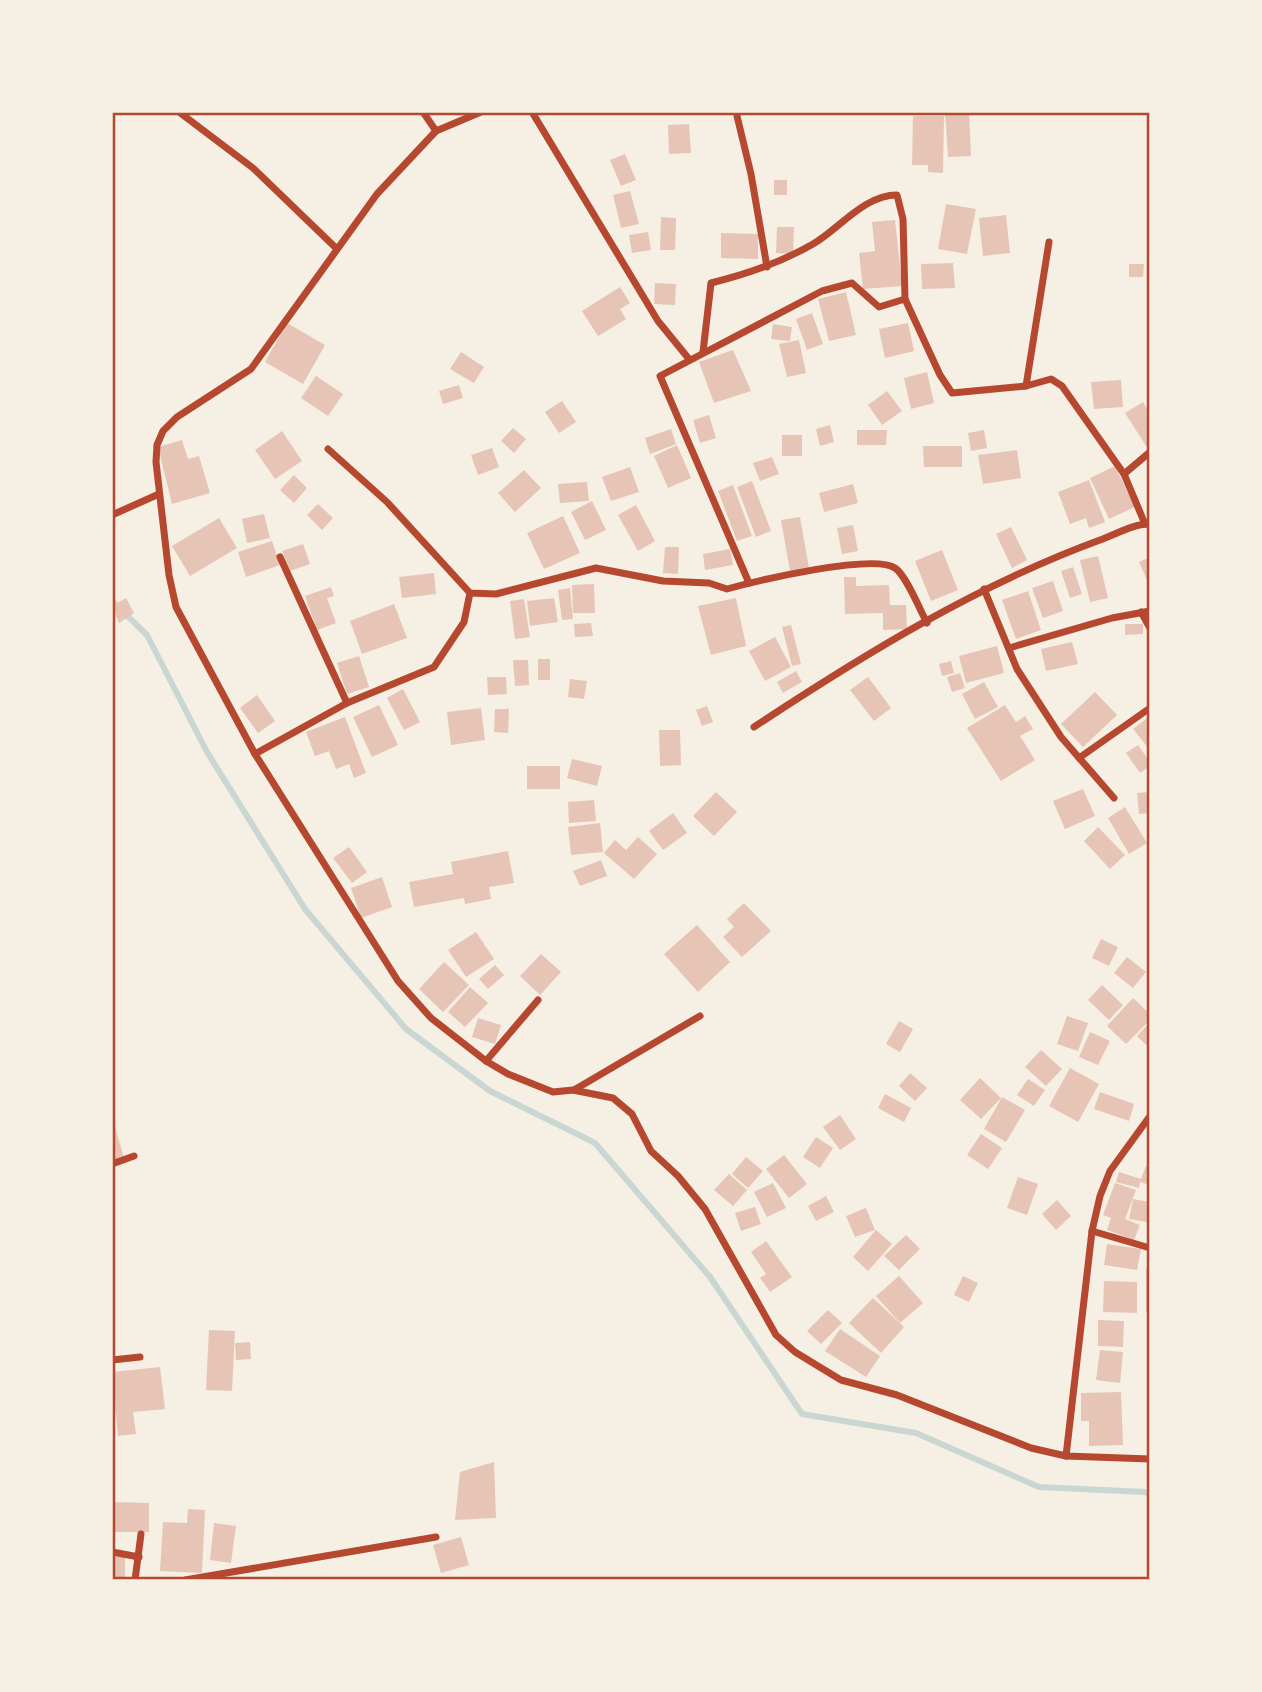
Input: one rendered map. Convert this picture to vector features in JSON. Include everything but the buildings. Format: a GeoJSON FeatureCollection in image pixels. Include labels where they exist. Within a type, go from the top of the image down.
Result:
{"type":"FeatureCollection","features":[{"type":"Feature","properties":{"kind":"street"},"geometry":{"type":"LineString","coordinates":[[179,112],[254,168],[337,249]]}},
{"type":"Feature","properties":{"kind":"street"},"geometry":{"type":"LineString","coordinates":[[423,112],[436,131]]}},
{"type":"Feature","properties":{"kind":"street"},"geometry":{"type":"LineString","coordinates":[[481,112],[436,131],[377,194],[251,369],[177,417],[163,431],[157,445],[156,462],[169,575],[176,607],[255,754],[398,981],[431,1018],[486,1061],[553,1093],[573,1090],[613,1098],[632,1114],[651,1151],[705,1209],[776,1335],[795,1352],[841,1380],[897,1395],[1031,1448],[1066,1456],[1150,1459]]}},
{"type":"Feature","properties":{"kind":"street"},"geometry":{"type":"LineString","coordinates":[[532,112],[658,321],[689,359]]}},
{"type":"Feature","properties":{"kind":"street"},"geometry":{"type":"LineString","coordinates":[[737,116],[751,174],[767,267]]}},
{"type":"Feature","properties":{"kind":"street"},"geometry":{"type":"LineString","coordinates":[[703,352],[711,283],[767,267],[815,243],[867,205],[897,195],[903,219],[905,299],[940,375],[953,393],[1026,386],[1051,379],[1062,386],[1124,474],[1147,524],[984,589],[843,668],[754,727]]}},
{"type":"Feature","properties":{"kind":"street"},"geometry":{"type":"LineString","coordinates":[[1026,386],[1049,242]]}},
{"type":"Feature","properties":{"kind":"street"},"geometry":{"type":"LineString","coordinates":[[749,583],[660,376],[822,291],[852,283],[879,307],[905,299]]}},
{"type":"Feature","properties":{"kind":"street"},"geometry":{"type":"LineString","coordinates":[[328,449],[387,502],[470,593],[496,594],[596,568],[663,581],[709,583],[727,589],[857,564],[886,563],[898,569],[927,623]]}},
{"type":"Feature","properties":{"kind":"street"},"geometry":{"type":"LineString","coordinates":[[1124,474],[1150,452]]}},
{"type":"Feature","properties":{"kind":"street"},"geometry":{"type":"LineString","coordinates":[[112,515],[159,494]]}},
{"type":"Feature","properties":{"kind":"street"},"geometry":{"type":"LineString","coordinates":[[281,557],[347,703]]}},
{"type":"Feature","properties":{"kind":"street"},"geometry":{"type":"LineString","coordinates":[[984,589],[1024,680],[1061,737],[1114,798]]}},
{"type":"Feature","properties":{"kind":"street"},"geometry":{"type":"LineString","coordinates":[[255,754],[347,703],[434,667],[464,622],[470,593]]}},
{"type":"Feature","properties":{"kind":"street"},"geometry":{"type":"LineString","coordinates":[[1009,648],[1150,611]]}},
{"type":"Feature","properties":{"kind":"street"},"geometry":{"type":"LineString","coordinates":[[1141,612],[1150,628]]}},
{"type":"Feature","properties":{"kind":"street"},"geometry":{"type":"LineString","coordinates":[[1079,758],[1150,708]]}},
{"type":"Feature","properties":{"kind":"street"},"geometry":{"type":"LineString","coordinates":[[486,1061],[538,1000]]}},
{"type":"Feature","properties":{"kind":"street"},"geometry":{"type":"LineString","coordinates":[[573,1090],[700,1016]]}},
{"type":"Feature","properties":{"kind":"street"},"geometry":{"type":"LineString","coordinates":[[1066,1456],[1092,1231],[1100,1196],[1110,1171],[1150,1116]]}},
{"type":"Feature","properties":{"kind":"street"},"geometry":{"type":"LineString","coordinates":[[112,1164],[134,1156]]}},
{"type":"Feature","properties":{"kind":"street"},"geometry":{"type":"LineString","coordinates":[[1092,1231],[1150,1248]]}},
{"type":"Feature","properties":{"kind":"street"},"geometry":{"type":"LineString","coordinates":[[112,1360],[140,1357]]}},
{"type":"Feature","properties":{"kind":"street"},"geometry":{"type":"LineString","coordinates":[[135,1580],[141,1534]]}},
{"type":"Feature","properties":{"kind":"street"},"geometry":{"type":"LineString","coordinates":[[185,1580],[436,1537]]}},
{"type":"Feature","properties":{"kind":"street"},"geometry":{"type":"LineString","coordinates":[[112,1552],[138,1556]]}},
{"type":"Feature","properties":{"kind":"waterway"},"geometry":{"type":"LineString","coordinates":[[112,601],[147,635],[207,752],[305,909],[406,1029],[490,1091],[595,1143],[710,1277],[802,1414],[916,1433],[1039,1487],[1145,1492],[1150,1495]]}}]}
